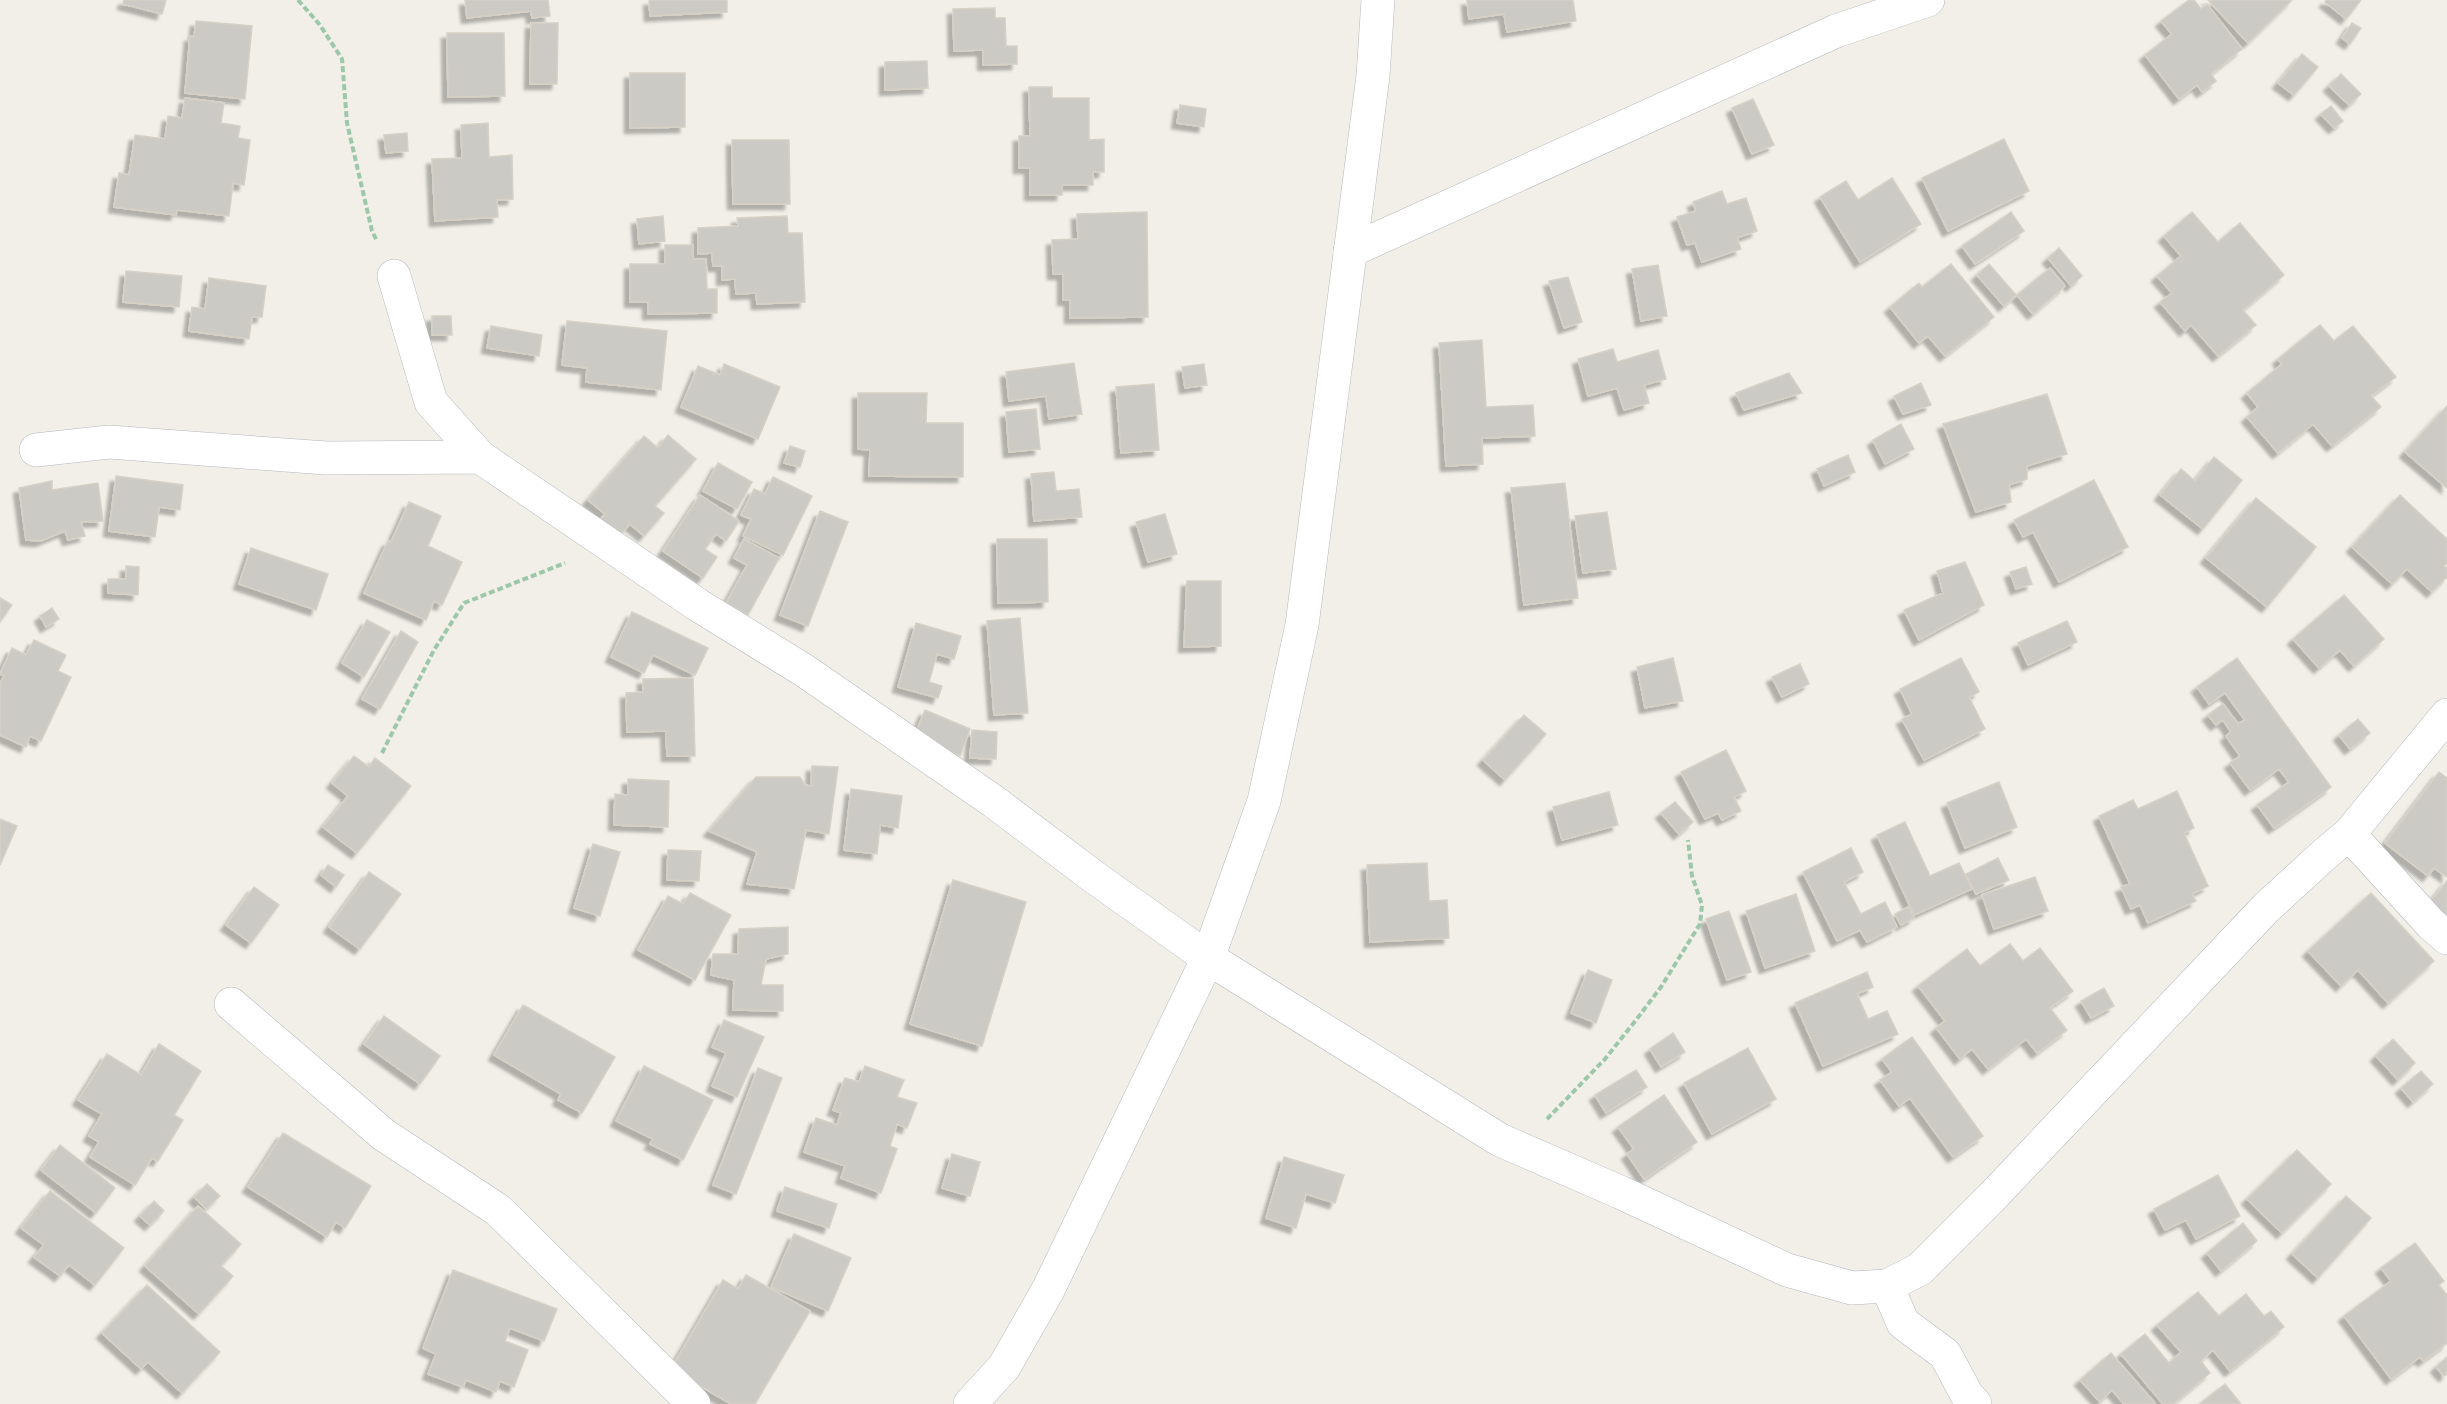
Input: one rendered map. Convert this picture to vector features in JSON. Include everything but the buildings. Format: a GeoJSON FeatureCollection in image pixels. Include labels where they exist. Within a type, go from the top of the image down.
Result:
{"type":"FeatureCollection","features":[{"type":"Feature","properties":{"kind":"street"},"geometry":{"type":"LineString","coordinates":[[970,1404],[1004,1367],[1048,1290],[1208,958],[1264,801],[1302,625],[1373,75],[1378,0]]}},
{"type":"Feature","properties":{"kind":"street"},"geometry":{"type":"LineString","coordinates":[[1350,251],[1836,31],[1928,0]]}},
{"type":"Feature","properties":{"kind":"street"},"geometry":{"type":"LineString","coordinates":[[393,276],[431,402],[480,457],[608,546],[815,678],[993,801],[1094,878],[1208,958],[1500,1140],[1622,1193],[1787,1270],[1852,1288],[1887,1286],[1920,1269],[2266,908],[2349,834],[2447,715]]}},
{"type":"Feature","properties":{"kind":"street"},"geometry":{"type":"LineString","coordinates":[[36,450],[109,442],[326,458],[480,457]]}},
{"type":"Feature","properties":{"kind":"street"},"geometry":{"type":"LineString","coordinates":[[2349,834],[2431,924],[2447,938]]}},
{"type":"Feature","properties":{"kind":"street"},"geometry":{"type":"LineString","coordinates":[[231,1004],[384,1135],[498,1210],[694,1404]]}},
{"type":"Feature","properties":{"kind":"street"},"geometry":{"type":"LineString","coordinates":[[1887,1286],[1903,1323],[1946,1354],[1967,1395],[1975,1404]]}},
{"type":"Feature","properties":{"kind":"path"},"geometry":{"type":"LineString","coordinates":[[298,0],[320,25],[342,59],[347,123],[372,231],[393,276]]}},
{"type":"Feature","properties":{"kind":"path"},"geometry":{"type":"LineString","coordinates":[[382,753],[434,650],[464,603],[608,546]]}},
{"type":"Feature","properties":{"kind":"path"},"geometry":{"type":"LineString","coordinates":[[1500,1140],[1548,1118],[1605,1059],[1661,987],[1700,924],[1702,905],[1692,876],[1688,840]]}}]}
